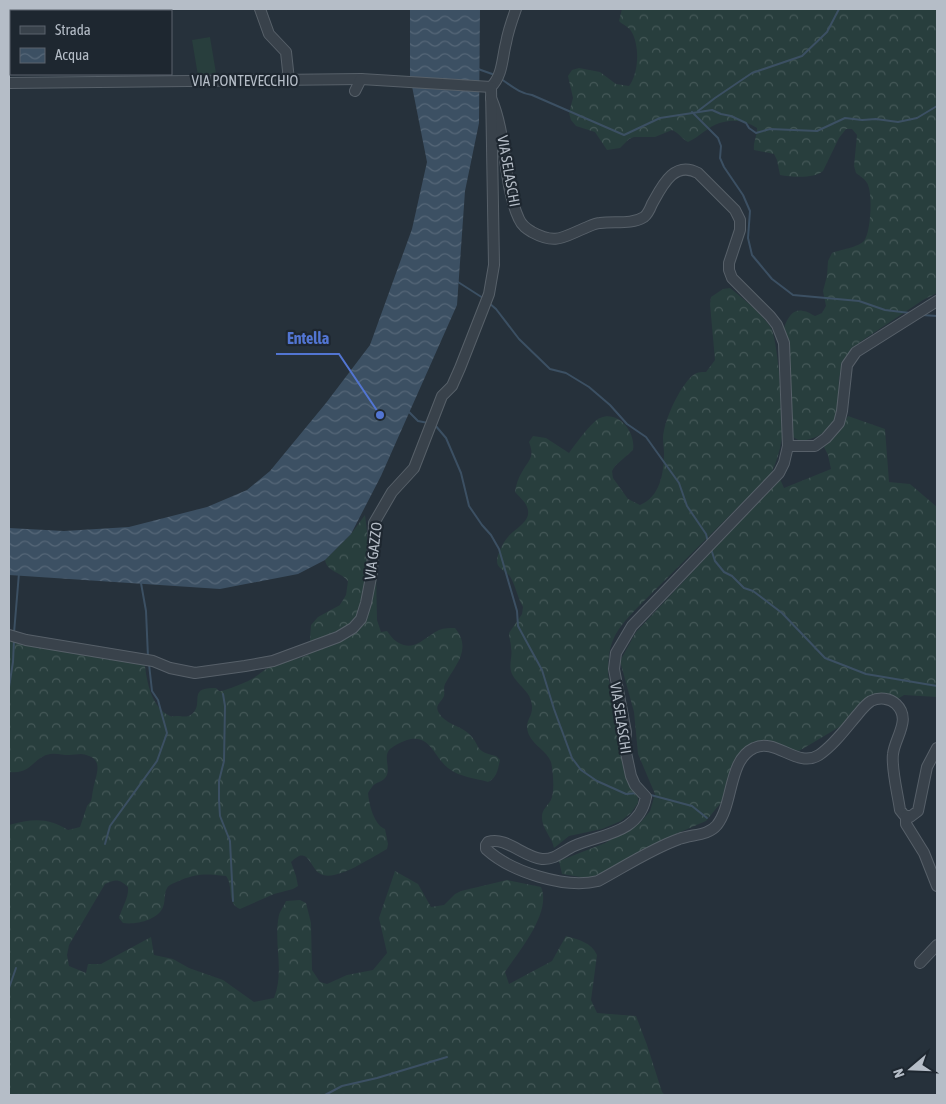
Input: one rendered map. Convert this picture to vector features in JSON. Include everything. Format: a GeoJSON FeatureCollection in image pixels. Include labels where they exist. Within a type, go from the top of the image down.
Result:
{"type":"FeatureCollection","features":[{"type":"Feature","properties":{"kind":"street"},"geometry":{"type":"LineString","coordinates":[[260,9],[269,34],[286,52],[289,80]]}},
{"type":"Feature","properties":{"kind":"street"},"geometry":{"type":"LineString","coordinates":[[489,86],[497,80],[500,73],[516,9]]}},
{"type":"Feature","properties":{"kind":"street"},"geometry":{"type":"LineString","coordinates":[[355,91],[362,79]]}},
{"type":"Feature","properties":{"kind":"street","name":"VIA PONTEVECCHIO"},"geometry":{"type":"LineString","coordinates":[[9,83],[362,79],[489,86]]}},
{"type":"Feature","properties":{"kind":"street","name":"VIA GAZZO"},"geometry":{"type":"LineString","coordinates":[[9,635],[26,640],[152,661],[170,668],[195,673],[273,661],[338,637],[353,628],[361,619],[372,572],[374,523],[392,492],[414,468],[442,396],[452,386],[489,294],[494,266],[491,98],[489,86]]}},
{"type":"Feature","properties":{"kind":"street","name":"VIA SELASCHI"},"geometry":{"type":"LineString","coordinates":[[491,98],[502,128],[510,182],[519,221],[525,228],[543,237],[558,240],[598,223],[634,222],[646,215],[661,188],[675,172],[685,169],[698,173],[735,210],[740,220],[740,230],[730,258],[729,270],[732,278],[740,288],[777,325],[784,343],[788,446],[784,463],[779,473],[632,626],[616,653],[614,669],[626,732],[625,748],[631,776],[635,785],[646,797],[644,808],[636,819],[610,835],[580,844],[556,856],[545,859],[525,854],[504,842],[488,842],[486,849],[522,871],[534,876],[588,884],[598,881],[680,838],[708,832],[717,825],[729,802],[734,776],[740,760],[754,748],[764,745],[802,758],[817,756],[829,747],[866,705],[878,698],[891,700],[901,710],[903,716],[903,723],[893,754],[900,810],[906,816]]}},
{"type":"Feature","properties":{"kind":"street"},"geometry":{"type":"LineString","coordinates":[[788,446],[815,446],[826,438],[839,423],[847,365],[856,352],[937,301]]}},
{"type":"Feature","properties":{"kind":"street"},"geometry":{"type":"LineString","coordinates":[[937,748],[927,766],[918,812],[914,816],[906,816],[906,824],[924,852],[937,886]]}},
{"type":"Feature","properties":{"kind":"street"},"geometry":{"type":"LineString","coordinates":[[920,963],[937,945]]}},
{"type":"Feature","properties":{"kind":"green space"},"geometry":{"type":"Polygon","coordinates":[[[622,9],[937,9],[937,293],[923,300],[860,342],[853,350],[846,359],[840,374],[837,414],[828,429],[818,436],[802,440],[792,436],[783,331],[790,316],[795,312],[804,311],[815,316],[822,313],[826,306],[823,291],[828,261],[832,253],[858,245],[864,241],[866,236],[870,221],[871,203],[867,183],[856,173],[854,166],[857,135],[852,129],[846,129],[839,138],[823,171],[819,174],[803,177],[780,175],[774,154],[754,150],[757,128],[751,124],[737,121],[717,124],[688,142],[672,130],[655,137],[634,137],[629,139],[620,148],[607,150],[595,132],[576,126],[571,120],[569,113],[573,98],[568,76],[572,70],[579,68],[600,72],[616,84],[629,86],[635,74],[637,51],[631,31],[619,21],[622,9]]]}},
{"type":"Feature","properties":{"kind":"green space"},"geometry":{"type":"Polygon","coordinates":[[[210,37],[216,73],[198,76],[192,40],[210,37]]]}},
{"type":"Feature","properties":{"kind":"green space"},"geometry":{"type":"Polygon","coordinates":[[[730,288],[762,317],[774,335],[782,416],[782,438],[778,457],[771,474],[637,608],[618,630],[609,653],[608,674],[622,758],[634,792],[638,797],[638,803],[631,813],[621,821],[602,829],[569,836],[554,848],[542,820],[543,812],[551,800],[553,792],[551,762],[529,735],[527,726],[532,710],[531,701],[527,692],[512,674],[510,667],[509,633],[522,614],[523,607],[511,578],[497,563],[499,552],[504,542],[528,516],[526,505],[515,492],[519,477],[531,455],[529,442],[533,436],[546,438],[569,453],[583,434],[600,418],[607,416],[620,420],[629,430],[632,437],[633,450],[615,466],[612,471],[613,478],[628,499],[640,505],[647,501],[660,484],[664,461],[664,431],[673,405],[687,381],[697,373],[706,372],[715,360],[711,297],[723,289],[730,288]]]}},
{"type":"Feature","properties":{"kind":"green space"},"geometry":{"type":"Polygon","coordinates":[[[848,416],[885,429],[889,482],[910,484],[937,507],[937,697],[904,695],[896,700],[885,697],[853,714],[841,726],[799,751],[787,749],[766,741],[749,746],[728,794],[706,821],[664,839],[603,875],[586,878],[562,874],[559,861],[605,843],[641,822],[650,811],[655,794],[638,754],[634,712],[620,661],[636,632],[780,479],[784,488],[831,469],[824,447],[839,431],[848,416]]]}},
{"type":"Feature","properties":{"kind":"green space"},"geometry":{"type":"Polygon","coordinates":[[[365,515],[369,548],[376,573],[377,620],[381,632],[387,631],[397,642],[410,646],[439,630],[455,628],[460,636],[462,651],[457,664],[445,684],[444,696],[438,706],[438,710],[441,716],[448,722],[468,733],[480,750],[496,756],[500,760],[495,776],[488,782],[462,775],[448,768],[431,747],[421,740],[407,740],[400,743],[388,752],[388,772],[386,777],[374,785],[368,793],[375,819],[385,829],[387,849],[355,867],[330,876],[318,873],[306,857],[302,855],[297,857],[291,862],[298,886],[240,909],[233,903],[230,885],[226,876],[193,876],[168,887],[160,912],[146,921],[134,923],[123,923],[119,918],[128,887],[122,882],[109,882],[105,884],[69,945],[67,955],[69,966],[86,973],[88,964],[101,964],[151,937],[154,955],[173,959],[189,968],[223,980],[254,1002],[274,998],[279,977],[278,926],[280,913],[286,901],[300,900],[306,903],[311,923],[312,970],[320,982],[327,984],[347,975],[373,970],[387,953],[379,918],[395,871],[418,884],[431,907],[444,905],[461,891],[507,880],[541,887],[543,897],[542,908],[538,919],[505,972],[509,984],[552,961],[566,936],[588,944],[597,955],[591,1000],[597,1013],[636,1016],[662,1092],[665,1095],[9,1095],[9,825],[39,820],[53,823],[68,830],[80,827],[87,806],[91,801],[97,772],[97,762],[89,756],[81,754],[52,754],[46,755],[22,771],[9,772],[9,641],[141,663],[145,666],[149,687],[159,707],[171,716],[188,716],[196,710],[201,690],[216,688],[221,691],[230,688],[255,677],[276,664],[301,658],[309,654],[311,625],[318,617],[340,605],[346,595],[348,581],[331,570],[325,560],[351,534],[365,515]]]}},
{"type":"Feature","properties":{"kind":"water"},"geometry":{"type":"Polygon","coordinates":[[[410,9],[480,9],[479,123],[465,191],[457,305],[381,476],[351,534],[325,560],[298,574],[220,589],[9,575],[9,528],[64,531],[129,527],[207,507],[247,490],[270,471],[326,403],[370,345],[412,229],[427,162],[410,76],[410,9]]]}},
{"type":"Feature","properties":{"kind":"waterway"},"geometry":{"type":"LineString","coordinates":[[698,111],[752,73],[802,56],[827,32],[839,9]]}},
{"type":"Feature","properties":{"kind":"waterway"},"geometry":{"type":"LineString","coordinates":[[478,69],[495,75]]}},
{"type":"Feature","properties":{"kind":"waterway"},"geometry":{"type":"LineString","coordinates":[[501,79],[519,91],[624,135],[660,118],[712,110],[746,123],[756,133],[770,129],[817,131],[845,118],[898,122],[917,118],[937,106]]}},
{"type":"Feature","properties":{"kind":"waterway"},"geometry":{"type":"LineString","coordinates":[[692,112],[718,138],[721,146],[720,158],[743,195],[750,211],[748,238],[752,255],[772,279],[793,295],[859,301],[885,310],[910,313]]}},
{"type":"Feature","properties":{"kind":"waterway"},"geometry":{"type":"LineString","coordinates":[[458,282],[483,298]]}},
{"type":"Feature","properties":{"kind":"waterway"},"geometry":{"type":"LineString","coordinates":[[489,303],[496,309],[519,339],[550,369],[566,373],[589,387],[610,405],[627,424],[646,437],[679,483],[687,506],[706,534],[708,542]]}},
{"type":"Feature","properties":{"kind":"waterway"},"geometry":{"type":"LineString","coordinates":[[922,315],[937,316]]}},
{"type":"Feature","properties":{"kind":"waterway"},"geometry":{"type":"LineString","coordinates":[[409,412],[418,421],[428,423]]}},
{"type":"Feature","properties":{"kind":"waterway"},"geometry":{"type":"LineString","coordinates":[[435,425],[446,438],[461,473],[469,506],[499,549],[517,611],[518,626],[542,670],[572,758],[581,770],[597,781],[626,794],[638,793]]}},
{"type":"Feature","properties":{"kind":"waterway"},"geometry":{"type":"LineString","coordinates":[[711,549],[715,561],[724,572],[732,576],[744,588],[753,591],[782,613],[825,658],[866,674],[937,686]]}},
{"type":"Feature","properties":{"kind":"waterway"},"geometry":{"type":"LineString","coordinates":[[14,633],[19,573]]}},
{"type":"Feature","properties":{"kind":"waterway"},"geometry":{"type":"LineString","coordinates":[[141,583],[146,611],[148,657]]}},
{"type":"Feature","properties":{"kind":"waterway"},"geometry":{"type":"LineString","coordinates":[[9,687],[14,640]]}},
{"type":"Feature","properties":{"kind":"waterway"},"geometry":{"type":"LineString","coordinates":[[105,844],[110,826],[157,761],[167,733],[158,700],[152,691],[149,664]]}},
{"type":"Feature","properties":{"kind":"waterway"},"geometry":{"type":"LineString","coordinates":[[223,694],[225,706],[224,761],[219,781],[219,800],[220,816],[230,841],[233,901]]}},
{"type":"Feature","properties":{"kind":"waterway"},"geometry":{"type":"LineString","coordinates":[[647,794],[692,806],[707,818]]}},
{"type":"Feature","properties":{"kind":"waterway"},"geometry":{"type":"LineString","coordinates":[[9,988],[16,968]]}},
{"type":"Feature","properties":{"kind":"waterway"},"geometry":{"type":"LineString","coordinates":[[325,1095],[342,1086],[377,1078],[447,1057]]}},
{"type":"Feature","properties":{"kind":"place","name":"Entella"},"geometry":{"type":"Point","coordinates":[380,415]}}]}
